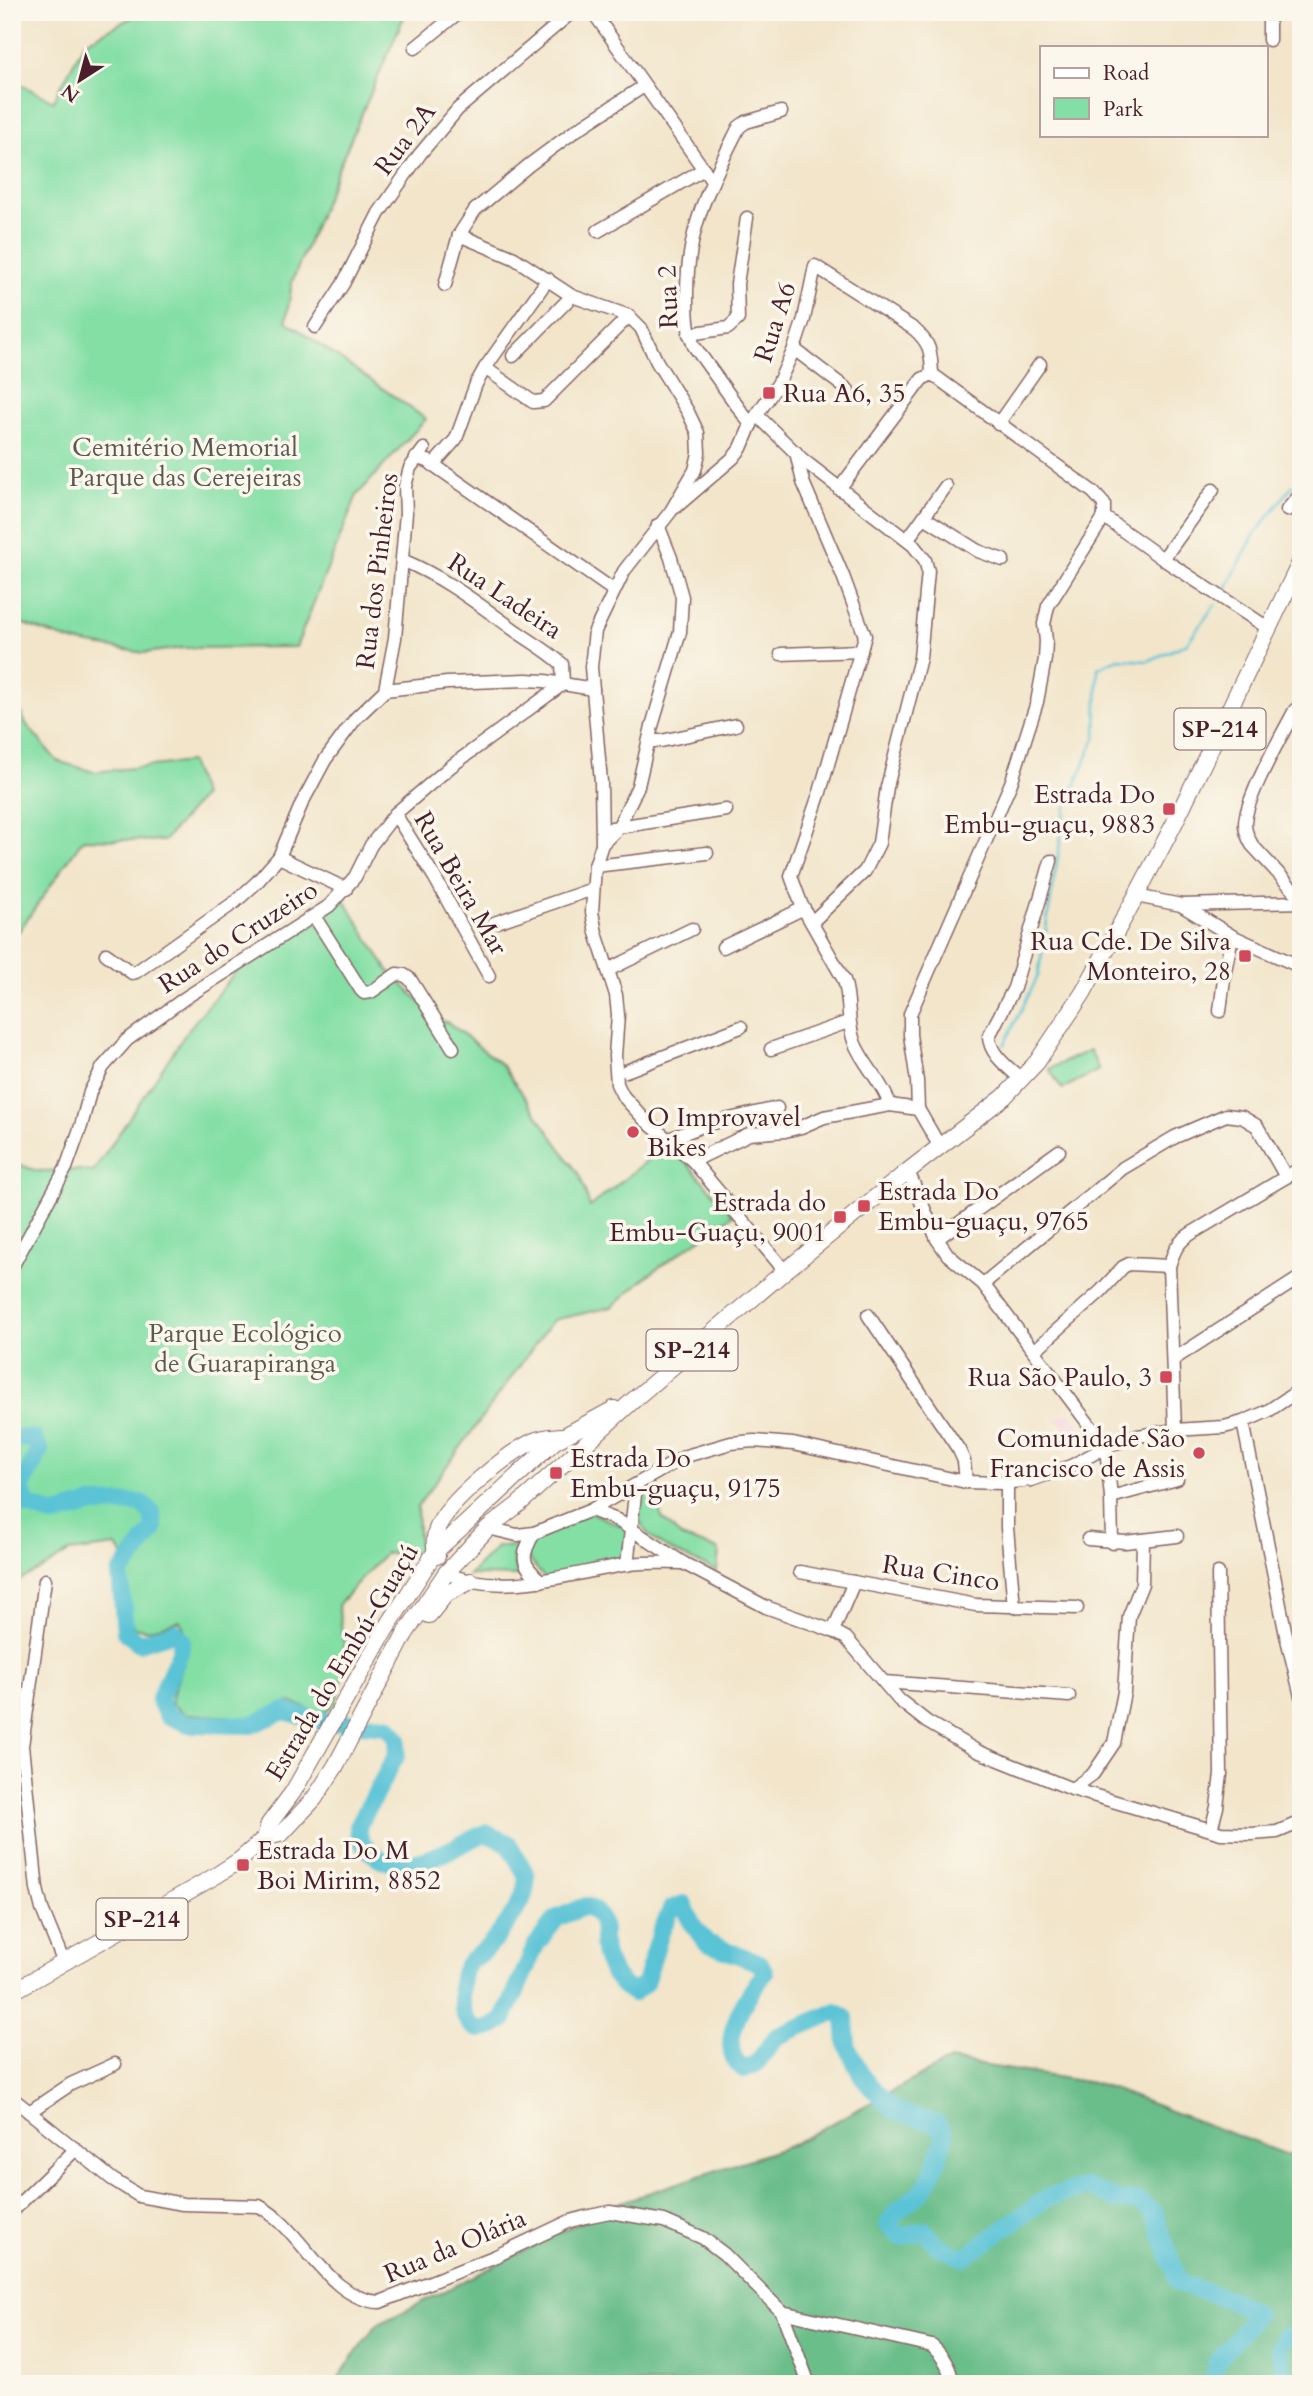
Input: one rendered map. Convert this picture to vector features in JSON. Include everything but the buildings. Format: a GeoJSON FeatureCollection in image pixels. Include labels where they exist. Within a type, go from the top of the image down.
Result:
{"type":"FeatureCollection","features":[{"type":"Feature","properties":{"kind":"main road","name":"Estrada do Embú-Guaçú"},"geometry":{"type":"LineString","coordinates":[[12,1992],[229,1867],[265,1838],[282,1833],[314,1799],[335,1767],[405,1634],[446,1573],[488,1528],[519,1504],[638,1396],[785,1271],[1004,1097],[1021,1079],[1049,1046],[1136,896],[1173,826],[1301,561]]}},
{"type":"Feature","properties":{"kind":"main road","name":"Estrada do Embú-Guaçú"},"geometry":{"type":"LineString","coordinates":[[265,1838],[270,1824],[293,1792],[412,1585],[435,1552],[561,1436],[638,1396]]}},
{"type":"Feature","properties":{"kind":"main road"},"geometry":{"type":"LineString","coordinates":[[446,1573],[435,1552],[437,1527],[472,1487],[510,1454],[535,1440],[561,1436]]}},
{"type":"Feature","properties":{"kind":"main road"},"geometry":{"type":"LineString","coordinates":[[470,1517],[488,1528]]}},
{"type":"Feature","properties":{"kind":"main road"},"geometry":{"type":"LineString","coordinates":[[383,1675],[439,1601],[446,1594],[471,1581]]}},
{"type":"Feature","properties":{"kind":"street"},"geometry":{"type":"LineString","coordinates":[[415,48],[459,12]]}},
{"type":"Feature","properties":{"kind":"street","name":"Rua 2A"},"geometry":{"type":"LineString","coordinates":[[316,327],[343,284],[379,213],[448,119],[572,12]]}},
{"type":"Feature","properties":{"kind":"street"},"geometry":{"type":"LineString","coordinates":[[593,12],[712,181]]}},
{"type":"Feature","properties":{"kind":"street"},"geometry":{"type":"LineString","coordinates":[[1269,12],[1269,40]]}},
{"type":"Feature","properties":{"kind":"street"},"geometry":{"type":"LineString","coordinates":[[445,285],[459,234],[475,210],[529,165],[596,116],[644,86]]}},
{"type":"Feature","properties":{"kind":"street","name":"Rua 2"},"geometry":{"type":"LineString","coordinates":[[780,112],[746,122],[739,127],[712,181],[694,227],[687,265],[689,334],[701,358],[754,420],[907,540],[925,560],[928,571],[920,659],[887,788],[879,843],[865,871],[812,922]]}},
{"type":"Feature","properties":{"kind":"street"},"geometry":{"type":"LineString","coordinates":[[598,231],[704,169]]}},
{"type":"Feature","properties":{"kind":"street"},"geometry":{"type":"LineString","coordinates":[[689,334],[728,328],[738,319],[737,284],[747,218]]}},
{"type":"Feature","properties":{"kind":"street"},"geometry":{"type":"LineString","coordinates":[[459,234],[514,258],[572,296],[629,316],[641,328],[657,362],[698,433],[698,463],[671,512]]}},
{"type":"Feature","properties":{"kind":"street","name":"Rua A6"},"geometry":{"type":"LineString","coordinates":[[754,420],[778,384],[794,349],[804,319],[815,266],[904,322],[927,340],[931,352],[932,374]]}},
{"type":"Feature","properties":{"kind":"street"},"geometry":{"type":"LineString","coordinates":[[548,279],[485,368],[476,384],[456,439],[425,458],[613,590]]}},
{"type":"Feature","properties":{"kind":"street"},"geometry":{"type":"LineString","coordinates":[[513,356],[572,296]]}},
{"type":"Feature","properties":{"kind":"street"},"geometry":{"type":"LineString","coordinates":[[485,368],[534,402],[544,401],[629,316]]}},
{"type":"Feature","properties":{"kind":"street"},"geometry":{"type":"LineString","coordinates":[[794,349],[848,390]]}},
{"type":"Feature","properties":{"kind":"street"},"geometry":{"type":"LineString","coordinates":[[998,424],[1040,364]]}},
{"type":"Feature","properties":{"kind":"street"},"geometry":{"type":"LineString","coordinates":[[839,489],[922,379],[932,374],[1093,492],[1104,504],[1104,517],[1048,606],[1044,624],[1045,659],[1037,702],[1018,760],[954,917],[910,1013],[910,1035],[918,1081],[918,1109],[940,1147]]}},
{"type":"Feature","properties":{"kind":"street"},"geometry":{"type":"LineString","coordinates":[[754,420],[741,448],[733,458],[658,525],[624,571],[595,631],[591,654],[601,782],[602,844],[595,866],[592,912],[616,996],[623,1096],[693,1161],[785,1271]]}},
{"type":"Feature","properties":{"kind":"street"},"geometry":{"type":"LineString","coordinates":[[796,452],[803,482],[865,636],[820,792],[791,872],[804,908],[844,980],[848,992],[848,1022],[858,1051],[890,1105]]}},
{"type":"Feature","properties":{"kind":"street","name":"Rua dos Pinheiros"},"geometry":{"type":"LineString","coordinates":[[106,954],[126,971],[132,974],[136,972],[242,897],[279,856],[302,803],[325,760],[356,718],[385,690],[395,638],[406,513],[405,486],[410,468],[425,458]]}},
{"type":"Feature","properties":{"kind":"street"},"geometry":{"type":"LineString","coordinates":[[907,540],[946,486]]}},
{"type":"Feature","properties":{"kind":"street"},"geometry":{"type":"LineString","coordinates":[[1163,559],[1213,489]]}},
{"type":"Feature","properties":{"kind":"street"},"geometry":{"type":"LineString","coordinates":[[1287,510],[1301,494]]}},
{"type":"Feature","properties":{"kind":"street"},"geometry":{"type":"LineString","coordinates":[[924,517],[978,551],[1003,560]]}},
{"type":"Feature","properties":{"kind":"street"},"geometry":{"type":"LineString","coordinates":[[1104,517],[1269,628]]}},
{"type":"Feature","properties":{"kind":"street"},"geometry":{"type":"LineString","coordinates":[[602,844],[618,828],[638,786],[678,640],[682,597],[658,525]]}},
{"type":"Feature","properties":{"kind":"street","name":"Rua Ladeira"},"geometry":{"type":"LineString","coordinates":[[402,561],[455,586],[509,627],[548,652],[562,664],[563,684]]}},
{"type":"Feature","properties":{"kind":"street"},"geometry":{"type":"LineString","coordinates":[[781,654],[861,652]]}},
{"type":"Feature","properties":{"kind":"street"},"geometry":{"type":"LineString","coordinates":[[385,690],[447,683],[526,680],[593,689]]}},
{"type":"Feature","properties":{"kind":"street","name":"Rua do Cruzeiro"},"geometry":{"type":"LineString","coordinates":[[12,1267],[66,1168],[90,1093],[103,1067],[127,1040],[185,998],[329,906],[355,877],[371,845],[395,814],[443,772],[563,684]]}},
{"type":"Feature","properties":{"kind":"street"},"geometry":{"type":"LineString","coordinates":[[1295,710],[1256,790],[1246,814],[1245,826],[1252,845],[1301,900]]}},
{"type":"Feature","properties":{"kind":"street"},"geometry":{"type":"LineString","coordinates":[[649,741],[661,741],[736,725]]}},
{"type":"Feature","properties":{"kind":"street"},"geometry":{"type":"LineString","coordinates":[[601,827],[618,828],[726,810]]}},
{"type":"Feature","properties":{"kind":"street","name":"Rua Beira Mar"},"geometry":{"type":"LineString","coordinates":[[395,814],[435,878],[489,976]]}},
{"type":"Feature","properties":{"kind":"street"},"geometry":{"type":"LineString","coordinates":[[595,866],[707,853]]}},
{"type":"Feature","properties":{"kind":"street"},"geometry":{"type":"LineString","coordinates":[[279,856],[346,889]]}},
{"type":"Feature","properties":{"kind":"street"},"geometry":{"type":"LineString","coordinates":[[1021,1079],[1006,1066],[989,1044],[989,1036],[1014,988],[1051,861]]}},
{"type":"Feature","properties":{"kind":"street"},"geometry":{"type":"LineString","coordinates":[[494,923],[593,889]]}},
{"type":"Feature","properties":{"kind":"street"},"geometry":{"type":"LineString","coordinates":[[1136,896],[1181,905],[1301,900]]}},
{"type":"Feature","properties":{"kind":"street"},"geometry":{"type":"LineString","coordinates":[[1181,905],[1232,936],[1301,967]]}},
{"type":"Feature","properties":{"kind":"street"},"geometry":{"type":"LineString","coordinates":[[723,947],[804,908]]}},
{"type":"Feature","properties":{"kind":"street"},"geometry":{"type":"LineString","coordinates":[[314,916],[361,990],[371,992],[397,974],[404,975],[410,979],[453,1048]]}},
{"type":"Feature","properties":{"kind":"street"},"geometry":{"type":"LineString","coordinates":[[608,970],[692,929]]}},
{"type":"Feature","properties":{"kind":"street"},"geometry":{"type":"LineString","coordinates":[[1220,1011],[1224,971],[1232,936]]}},
{"type":"Feature","properties":{"kind":"street"},"geometry":{"type":"LineString","coordinates":[[771,1049],[848,1022]]}},
{"type":"Feature","properties":{"kind":"street"},"geometry":{"type":"LineString","coordinates":[[621,1074],[741,1027]]}},
{"type":"Feature","properties":{"kind":"street"},"geometry":{"type":"LineString","coordinates":[[693,1161],[749,1134],[785,1131],[824,1117],[890,1105],[918,1109]]}},
{"type":"Feature","properties":{"kind":"street"},"geometry":{"type":"LineString","coordinates":[[669,1139],[708,1124],[777,1108]]}},
{"type":"Feature","properties":{"kind":"street"},"geometry":{"type":"LineString","coordinates":[[983,1284],[1132,1163],[1188,1131],[1226,1115],[1242,1116],[1257,1126],[1286,1177]]}},
{"type":"Feature","properties":{"kind":"street"},"geometry":{"type":"LineString","coordinates":[[937,1239],[1059,1151]]}},
{"type":"Feature","properties":{"kind":"street"},"geometry":{"type":"LineString","coordinates":[[1175,1430],[1169,1266],[1174,1249],[1182,1238],[1301,1168]]}},
{"type":"Feature","properties":{"kind":"street"},"geometry":{"type":"LineString","coordinates":[[908,1171],[937,1239],[948,1255],[983,1284],[1105,1447],[1111,1497],[1112,1543]]}},
{"type":"Feature","properties":{"kind":"street"},"geometry":{"type":"LineString","coordinates":[[1034,1351],[1124,1267],[1129,1264],[1169,1266]]}},
{"type":"Feature","properties":{"kind":"street"},"geometry":{"type":"LineString","coordinates":[[1174,1359],[1301,1278]]}},
{"type":"Feature","properties":{"kind":"street"},"geometry":{"type":"LineString","coordinates":[[868,1315],[959,1450],[964,1461],[966,1482]]}},
{"type":"Feature","properties":{"kind":"street"},"geometry":{"type":"LineString","coordinates":[[488,1528],[517,1535],[534,1533],[591,1510],[686,1456],[701,1450],[754,1441],[793,1444],[966,1482],[1007,1483],[1043,1477],[1071,1466],[1105,1447],[1147,1433],[1216,1428],[1243,1422],[1268,1411],[1301,1389]]}},
{"type":"Feature","properties":{"kind":"street"},"geometry":{"type":"LineString","coordinates":[[1243,1422],[1301,1696]]}},
{"type":"Feature","properties":{"kind":"street"},"geometry":{"type":"LineString","coordinates":[[1111,1497],[1177,1479]]}},
{"type":"Feature","properties":{"kind":"street"},"geometry":{"type":"LineString","coordinates":[[1007,1483],[1007,1528],[1014,1606]]}},
{"type":"Feature","properties":{"kind":"street"},"geometry":{"type":"LineString","coordinates":[[627,1564],[636,1486]]}},
{"type":"Feature","properties":{"kind":"street"},"geometry":{"type":"LineString","coordinates":[[591,1510],[607,1515],[683,1563],[766,1607],[833,1631],[857,1648],[899,1700],[955,1740],[1008,1765],[1072,1789],[1221,1833],[1252,1835],[1277,1832],[1301,1822]]}},
{"type":"Feature","properties":{"kind":"street"},"geometry":{"type":"LineString","coordinates":[[534,1533],[525,1549],[524,1560],[526,1567],[541,1581]]}},
{"type":"Feature","properties":{"kind":"street"},"geometry":{"type":"LineString","coordinates":[[1088,1539],[1112,1543],[1177,1536]]}},
{"type":"Feature","properties":{"kind":"street"},"geometry":{"type":"LineString","coordinates":[[1072,1789],[1093,1774],[1114,1743],[1124,1692],[1129,1616],[1142,1584],[1143,1540]]}},
{"type":"Feature","properties":{"kind":"street"},"geometry":{"type":"LineString","coordinates":[[446,1573],[471,1581],[541,1581],[627,1564],[683,1563]]}},
{"type":"Feature","properties":{"kind":"street","name":"Rua Cinco"},"geometry":{"type":"LineString","coordinates":[[800,1572],[976,1605],[1077,1608]]}},
{"type":"Feature","properties":{"kind":"street"},"geometry":{"type":"LineString","coordinates":[[1211,1830],[1221,1774],[1218,1573]]}},
{"type":"Feature","properties":{"kind":"street"},"geometry":{"type":"LineString","coordinates":[[45,1580],[17,1749],[35,1880],[42,1909],[64,1963]]}},
{"type":"Feature","properties":{"kind":"street"},"geometry":{"type":"LineString","coordinates":[[833,1631],[854,1582]]}},
{"type":"Feature","properties":{"kind":"street"},"geometry":{"type":"LineString","coordinates":[[884,1682],[1069,1696]]}},
{"type":"Feature","properties":{"kind":"street"},"geometry":{"type":"LineString","coordinates":[[29,2112],[71,2084],[115,2064]]}},
{"type":"Feature","properties":{"kind":"street","name":"Rua da Olária"},"geometry":{"type":"LineString","coordinates":[[12,2098],[126,2189],[139,2196],[183,2204],[259,2206],[268,2210],[343,2288],[368,2302],[380,2302],[496,2256],[568,2222],[610,2212],[664,2221],[702,2238],[724,2254],[782,2312],[808,2384]]}},
{"type":"Feature","properties":{"kind":"street"},"geometry":{"type":"LineString","coordinates":[[12,2211],[76,2149]]}},
{"type":"Feature","properties":{"kind":"street"},"geometry":{"type":"LineString","coordinates":[[782,2312],[932,2346],[941,2354],[952,2377],[952,2384]]}},
{"type":"Feature","properties":{"kind":"shaded area"},"geometry":{"type":"Polygon","coordinates":[[[1069,1412],[1092,1439],[1083,1446],[1056,1419],[1069,1412]]]}},
{"type":"Feature","properties":{"kind":"green space","name":"Cemitério Memorial Parque das Cerejeiras"},"geometry":{"type":"Polygon","coordinates":[[[142,12],[406,12],[292,282],[286,321],[426,419],[357,495],[296,647],[183,648],[144,653],[72,641],[12,620],[12,568],[22,549],[12,520],[12,80],[53,101],[85,42],[142,12]]]}},
{"type":"Feature","properties":{"kind":"green space"},"geometry":{"type":"Polygon","coordinates":[[[12,692],[26,724],[57,761],[94,772],[190,762],[203,796],[164,841],[83,839],[12,941],[12,692]]]}},
{"type":"Feature","properties":{"kind":"green space","name":"Parque Ecológico de Guarapiranga"},"geometry":{"type":"Polygon","coordinates":[[[342,896],[387,969],[437,1019],[449,1023],[502,1065],[580,1176],[590,1207],[669,1143],[733,1215],[647,1276],[612,1307],[553,1320],[417,1507],[419,1554],[385,1553],[338,1605],[347,1664],[335,1704],[322,1714],[291,1702],[251,1718],[186,1714],[171,1704],[187,1653],[186,1633],[180,1621],[147,1630],[133,1627],[126,1591],[130,1563],[116,1546],[69,1552],[12,1584],[12,1162],[37,1171],[93,1172],[188,1030],[237,970],[342,896]]]}},
{"type":"Feature","properties":{"kind":"green space"},"geometry":{"type":"Polygon","coordinates":[[[1090,1050],[1099,1070],[1062,1089],[1049,1069],[1090,1050]]]}},
{"type":"Feature","properties":{"kind":"green space"},"geometry":{"type":"Polygon","coordinates":[[[651,1486],[662,1518],[681,1537],[719,1550],[717,1571],[670,1550],[649,1535],[637,1514],[637,1506],[639,1499],[651,1486]]]}},
{"type":"Feature","properties":{"kind":"green space"},"geometry":{"type":"Polygon","coordinates":[[[589,1512],[629,1529],[627,1564],[545,1579],[525,1554],[536,1533],[589,1512]]]}},
{"type":"Feature","properties":{"kind":"green space"},"geometry":{"type":"Polygon","coordinates":[[[518,1546],[514,1561],[520,1576],[469,1575],[497,1547],[518,1546]]]}},
{"type":"Feature","properties":{"kind":"green space"},"geometry":{"type":"Polygon","coordinates":[[[950,2060],[1099,2084],[1301,2160],[1301,2384],[334,2384],[375,2326],[621,2202],[790,2146],[950,2060]]]}},
{"type":"Feature","properties":{"kind":"waterway"},"geometry":{"type":"LineString","coordinates":[[1225,591],[1253,537],[1293,485]]}},
{"type":"Feature","properties":{"kind":"waterway"},"geometry":{"type":"LineString","coordinates":[[1004,1045],[1038,976],[1066,807],[1096,736],[1098,668],[1118,659],[1148,661],[1186,644],[1215,605]]}},
{"type":"Feature","properties":{"kind":"waterway"},"geometry":{"type":"LineString","coordinates":[[12,1438],[34,1439],[40,1450],[21,1488],[27,1505],[54,1515],[92,1504],[141,1503],[152,1513],[154,1529],[120,1574],[125,1632],[139,1643],[175,1632],[182,1640],[180,1652],[159,1700],[167,1715],[188,1724],[251,1725],[284,1711],[322,1721],[388,1726],[398,1739],[396,1756],[358,1826],[361,1839],[369,1850],[382,1859],[411,1863],[442,1854],[485,1833],[508,1843],[527,1876],[524,1895],[503,1929],[465,1968],[461,1983],[462,2003],[467,2020],[473,2026],[487,2029],[504,2019],[536,1945],[557,1918],[586,1906],[599,1916],[602,1923],[604,1951],[611,1969],[633,1993],[645,1983],[671,1909],[684,1904],[692,1924],[707,1943],[760,1963],[765,1973],[742,2007],[732,2035],[731,2048],[735,2060],[744,2069],[756,2064],[776,2037],[835,2012],[845,2018],[847,2045],[862,2077],[896,2112],[937,2123],[945,2135],[928,2182],[920,2193],[898,2210],[888,2225],[900,2237],[925,2230],[936,2245],[963,2258],[1047,2198],[1086,2187],[1120,2201],[1139,2201],[1154,2213],[1179,2283],[1234,2301],[1256,2314],[1216,2364],[1213,2384]]}},
{"type":"Feature","properties":{"kind":"waterway"},"geometry":{"type":"LineString","coordinates":[[1285,2384],[1280,2347],[1284,2337],[1301,2334]]}},
{"type":"Feature","properties":{"kind":"place","name":"Rua A6, 35"},"geometry":{"type":"Point","coordinates":[769,393]}},
{"type":"Feature","properties":{"kind":"place","name":"Estrada Do Embu-guaçu, 9883"},"geometry":{"type":"Point","coordinates":[1169,809]}},
{"type":"Feature","properties":{"kind":"place","name":"Rua Cde. De Silva Monteiro, 28"},"geometry":{"type":"Point","coordinates":[1245,956]}},
{"type":"Feature","properties":{"kind":"place","name":"O Improvavel Bikes"},"geometry":{"type":"Point","coordinates":[633,1132]}},
{"type":"Feature","properties":{"kind":"place","name":"Estrada Do Embu-guaçu, 9765"},"geometry":{"type":"Point","coordinates":[864,1206]}},
{"type":"Feature","properties":{"kind":"place","name":"Estrada do Embu-Guaçu, 9001"},"geometry":{"type":"Point","coordinates":[840,1217]}},
{"type":"Feature","properties":{"kind":"place","name":"Rua São Paulo, 3"},"geometry":{"type":"Point","coordinates":[1166,1377]}},
{"type":"Feature","properties":{"kind":"place","name":"Comunidade São Francisco de Assis"},"geometry":{"type":"Point","coordinates":[1199,1453]}},
{"type":"Feature","properties":{"kind":"place","name":"Estrada Do Embu-guaçu, 9175"},"geometry":{"type":"Point","coordinates":[556,1473]}},
{"type":"Feature","properties":{"kind":"place","name":"Estrada Do M Boi Mirim, 8852"},"geometry":{"type":"Point","coordinates":[243,1865]}}]}
